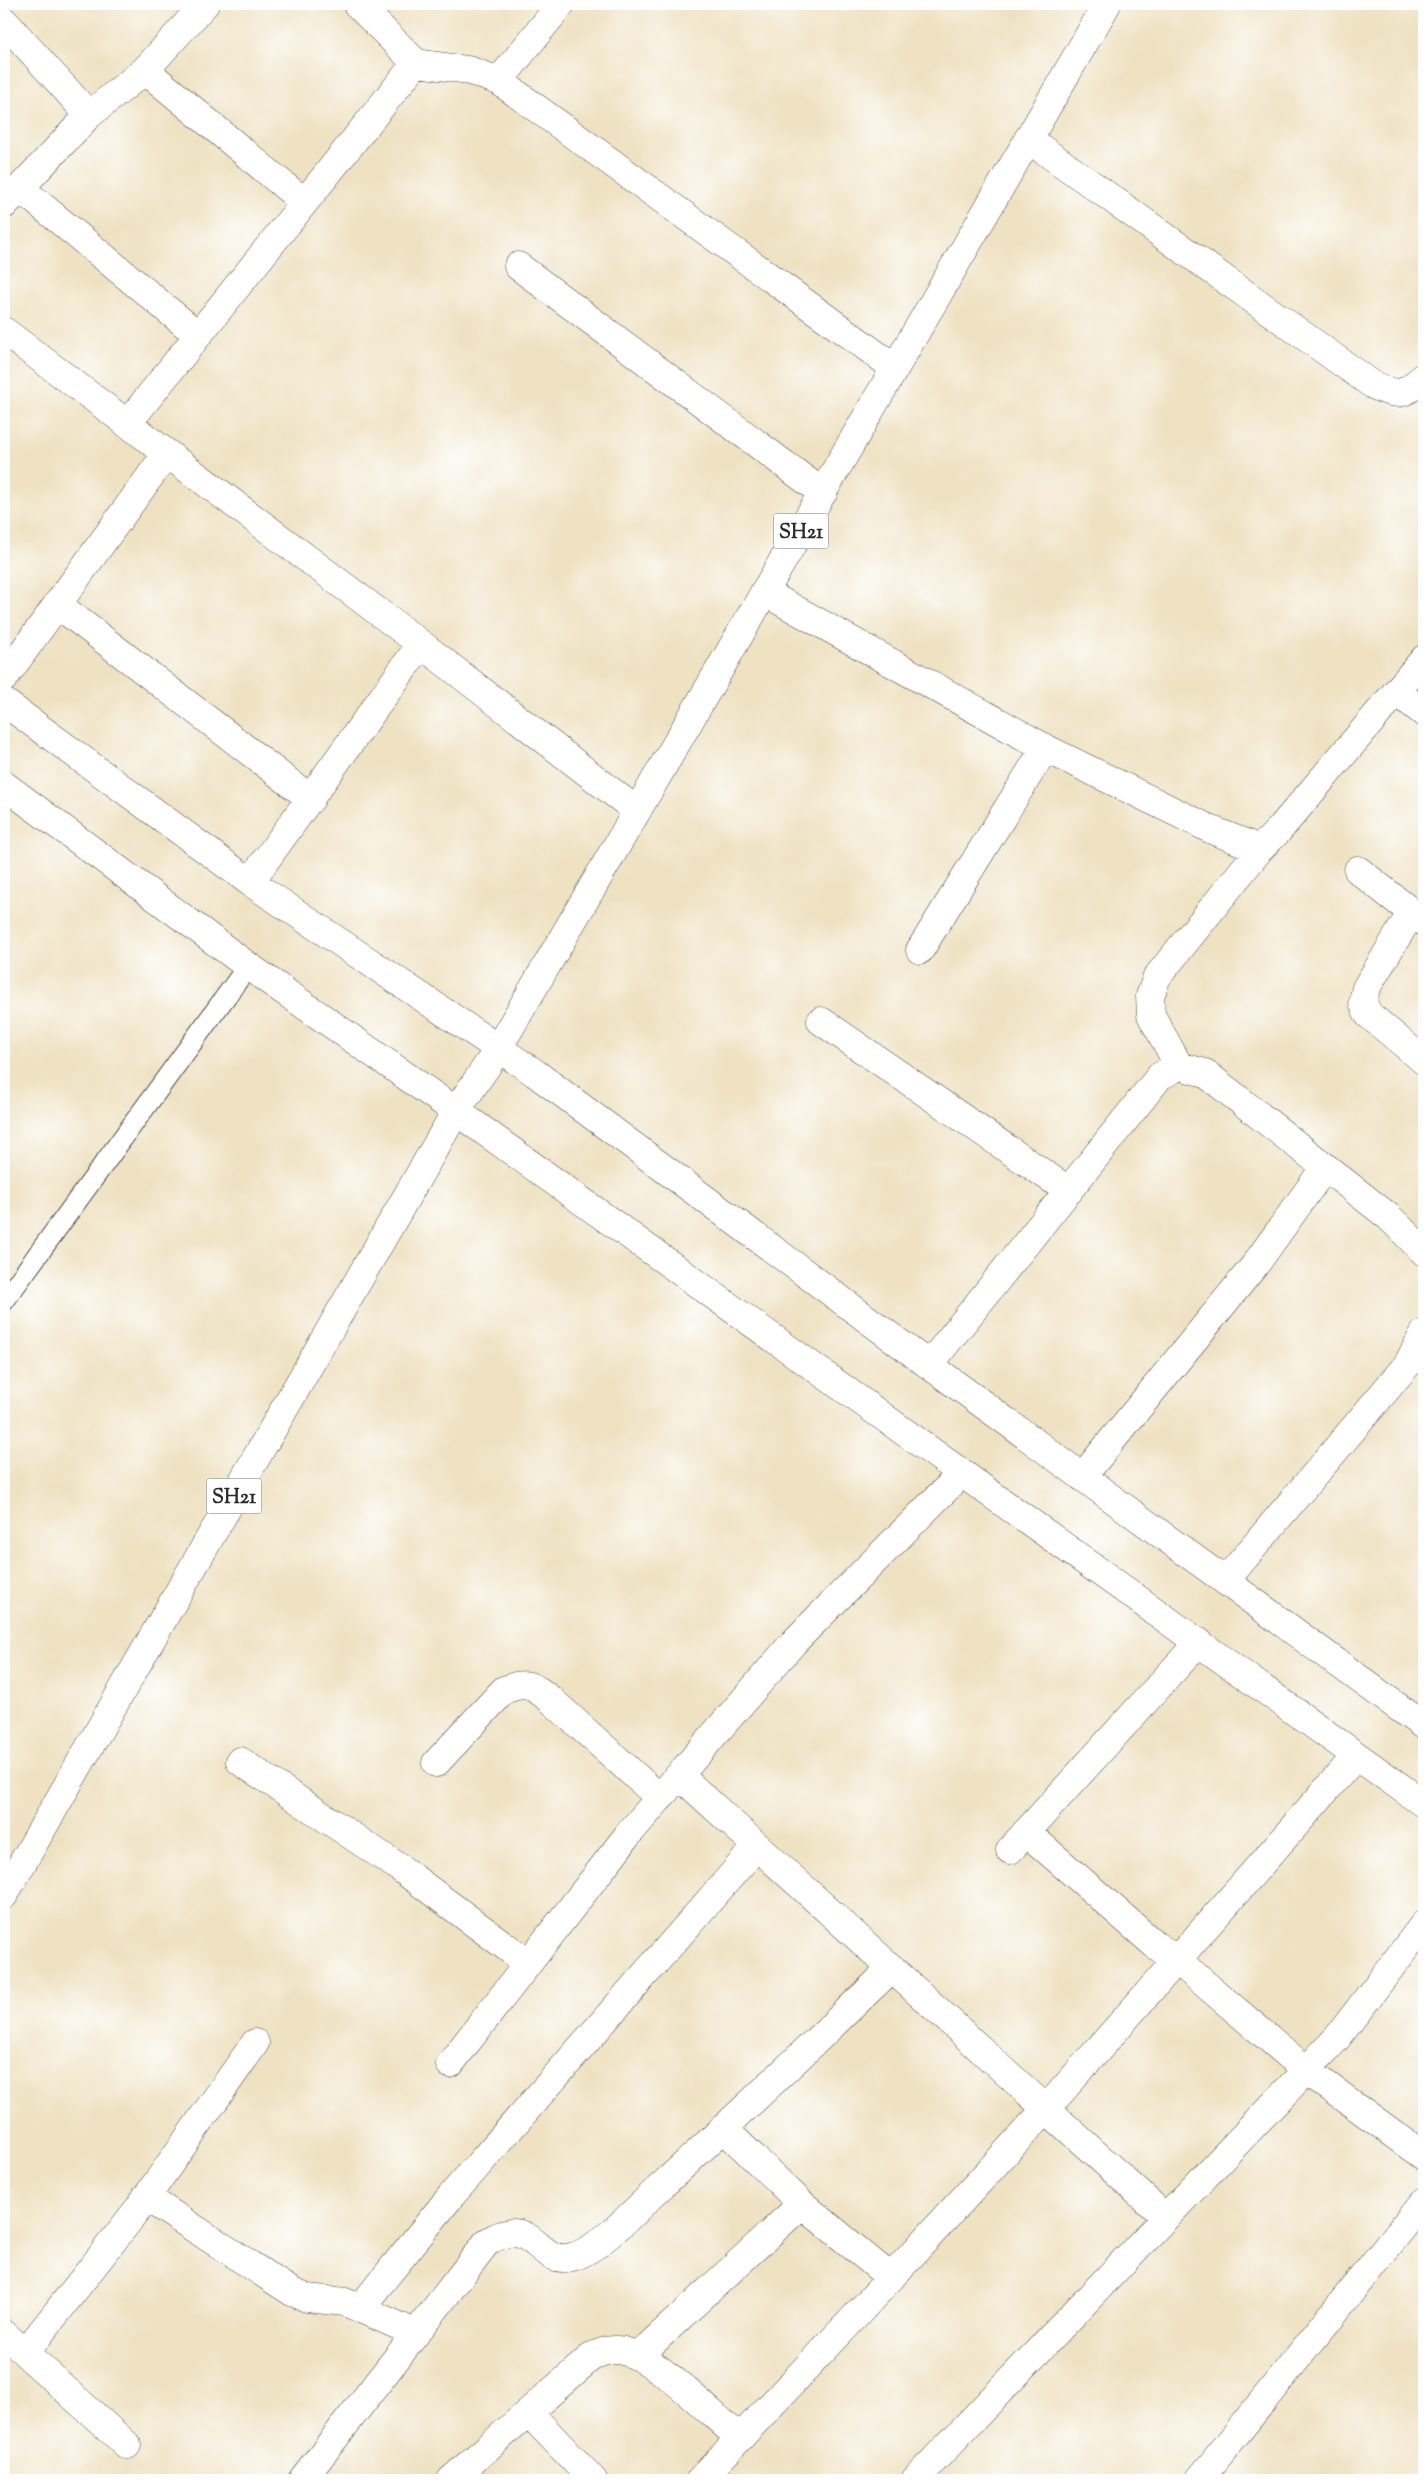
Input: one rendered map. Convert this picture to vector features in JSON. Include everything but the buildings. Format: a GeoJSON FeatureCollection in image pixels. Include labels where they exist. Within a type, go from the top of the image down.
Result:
{"type":"FeatureCollection","features":[{"type":"Feature","properties":{"kind":"street"},"geometry":{"type":"LineString","coordinates":[[198,335],[12,196],[89,115],[144,70],[205,4]]}},
{"type":"Feature","properties":{"kind":"street"},"geometry":{"type":"LineString","coordinates":[[499,80],[561,4]]}},
{"type":"Feature","properties":{"kind":"street","name":"SH21"},"geometry":{"type":"LineString","coordinates":[[4,1894],[461,1105],[495,1053],[764,592],[824,493],[1107,4]]}},
{"type":"Feature","properties":{"kind":"street"},"geometry":{"type":"LineString","coordinates":[[363,6],[416,63],[468,70],[499,80],[895,368]]}},
{"type":"Feature","properties":{"kind":"street"},"geometry":{"type":"LineString","coordinates":[[4,20],[89,115]]}},
{"type":"Feature","properties":{"kind":"street"},"geometry":{"type":"LineString","coordinates":[[127,424],[416,63]]}},
{"type":"Feature","properties":{"kind":"street"},"geometry":{"type":"LineString","coordinates":[[144,70],[304,202]]}},
{"type":"Feature","properties":{"kind":"street"},"geometry":{"type":"LineString","coordinates":[[1028,139],[1373,385],[1393,394],[1401,393],[1408,391],[1424,376]]}},
{"type":"Feature","properties":{"kind":"street"},"geometry":{"type":"LineString","coordinates":[[518,266],[824,493]]}},
{"type":"Feature","properties":{"kind":"street"},"geometry":{"type":"LineString","coordinates":[[4,331],[421,644],[637,811]]}},
{"type":"Feature","properties":{"kind":"street"},"geometry":{"type":"LineString","coordinates":[[4,678],[167,453]]}},
{"type":"Feature","properties":{"kind":"street"},"geometry":{"type":"LineString","coordinates":[[764,592],[1045,748],[1212,830],[1260,849]]}},
{"type":"Feature","properties":{"kind":"street"},"geometry":{"type":"LineString","coordinates":[[57,604],[311,799]]}},
{"type":"Feature","properties":{"kind":"street"},"geometry":{"type":"LineString","coordinates":[[250,882],[421,644]]}},
{"type":"Feature","properties":{"kind":"street"},"geometry":{"type":"LineString","coordinates":[[1179,1066],[1151,1015],[1150,996],[1157,977],[1260,849],[1279,830],[1424,659]]}},
{"type":"Feature","properties":{"kind":"street"},"geometry":{"type":"LineString","coordinates":[[1397,692],[1424,712]]}},
{"type":"Feature","properties":{"kind":"street"},"geometry":{"type":"LineString","coordinates":[[4,702],[186,833],[250,882],[495,1053],[535,1073],[929,1365],[1424,1726]]}},
{"type":"Feature","properties":{"kind":"street"},"geometry":{"type":"LineString","coordinates":[[920,950],[1045,748]]}},
{"type":"Feature","properties":{"kind":"street"},"geometry":{"type":"LineString","coordinates":[[4,785],[248,966],[461,1105],[962,1473],[1424,1804]]}},
{"type":"Feature","properties":{"kind":"street"},"geometry":{"type":"LineString","coordinates":[[1358,870],[1418,917],[1366,988],[1363,1002],[1368,1014],[1424,1061]]}},
{"type":"Feature","properties":{"kind":"street"},"geometry":{"type":"LineString","coordinates":[[821,1021],[1069,1191]]}},
{"type":"Feature","properties":{"kind":"street"},"geometry":{"type":"LineString","coordinates":[[929,1365],[1160,1076],[1179,1066],[1205,1073],[1389,1217],[1424,1252]]}},
{"type":"Feature","properties":{"kind":"street"},"geometry":{"type":"LineString","coordinates":[[1082,1477],[1255,1265],[1324,1167]]}},
{"type":"Feature","properties":{"kind":"street"},"geometry":{"type":"LineString","coordinates":[[1225,1581],[1408,1365],[1424,1333]]}},
{"type":"Feature","properties":{"kind":"street"},"geometry":{"type":"LineString","coordinates":[[450,2064],[630,1831],[793,1643],[962,1473]]}},
{"type":"Feature","properties":{"kind":"street"},"geometry":{"type":"LineString","coordinates":[[1199,1642],[1018,1841],[1178,1960],[1306,2070],[1424,2156]]}},
{"type":"Feature","properties":{"kind":"street"},"geometry":{"type":"LineString","coordinates":[[436,1763],[504,1690],[519,1684],[534,1686],[550,1698],[660,1798]]}},
{"type":"Feature","properties":{"kind":"street"},"geometry":{"type":"LineString","coordinates":[[700,2480],[891,2278],[1046,2109],[1356,1756]]}},
{"type":"Feature","properties":{"kind":"street"},"geometry":{"type":"LineString","coordinates":[[240,1761],[400,1868],[528,1964]]}},
{"type":"Feature","properties":{"kind":"street"},"geometry":{"type":"LineString","coordinates":[[679,1775],[1165,2217]]}},
{"type":"Feature","properties":{"kind":"street"},"geometry":{"type":"LineString","coordinates":[[361,2307],[450,2196],[757,1846]]}},
{"type":"Feature","properties":{"kind":"street"},"geometry":{"type":"LineString","coordinates":[[915,2480],[1337,2038],[1424,1924]]}},
{"type":"Feature","properties":{"kind":"street"},"geometry":{"type":"LineString","coordinates":[[302,2480],[486,2242],[510,2231],[524,2234],[556,2258],[574,2257],[601,2240],[892,1968]]}},
{"type":"Feature","properties":{"kind":"street"},"geometry":{"type":"LineString","coordinates":[[25,2353],[146,2197],[255,2043]]}},
{"type":"Feature","properties":{"kind":"street"},"geometry":{"type":"LineString","coordinates":[[723,2128],[802,2204],[891,2278]]}},
{"type":"Feature","properties":{"kind":"street"},"geometry":{"type":"LineString","coordinates":[[146,2197],[292,2292],[307,2298],[345,2302],[361,2307],[415,2334]]}},
{"type":"Feature","properties":{"kind":"street"},"geometry":{"type":"LineString","coordinates":[[1200,2480],[1424,2201]]}},
{"type":"Feature","properties":{"kind":"street"},"geometry":{"type":"LineString","coordinates":[[638,2356],[802,2204]]}},
{"type":"Feature","properties":{"kind":"street"},"geometry":{"type":"LineString","coordinates":[[4,2334],[127,2445]]}},
{"type":"Feature","properties":{"kind":"street"},"geometry":{"type":"LineString","coordinates":[[451,2480],[590,2358],[604,2351],[621,2350],[638,2356],[669,2378],[740,2438]]}},
{"type":"Feature","properties":{"kind":"street"},"geometry":{"type":"LineString","coordinates":[[529,2413],[593,2480]]}},
{"type":"Feature","properties":{"kind":"lane"},"geometry":{"type":"LineString","coordinates":[[4,1301],[248,966]]}}]}
